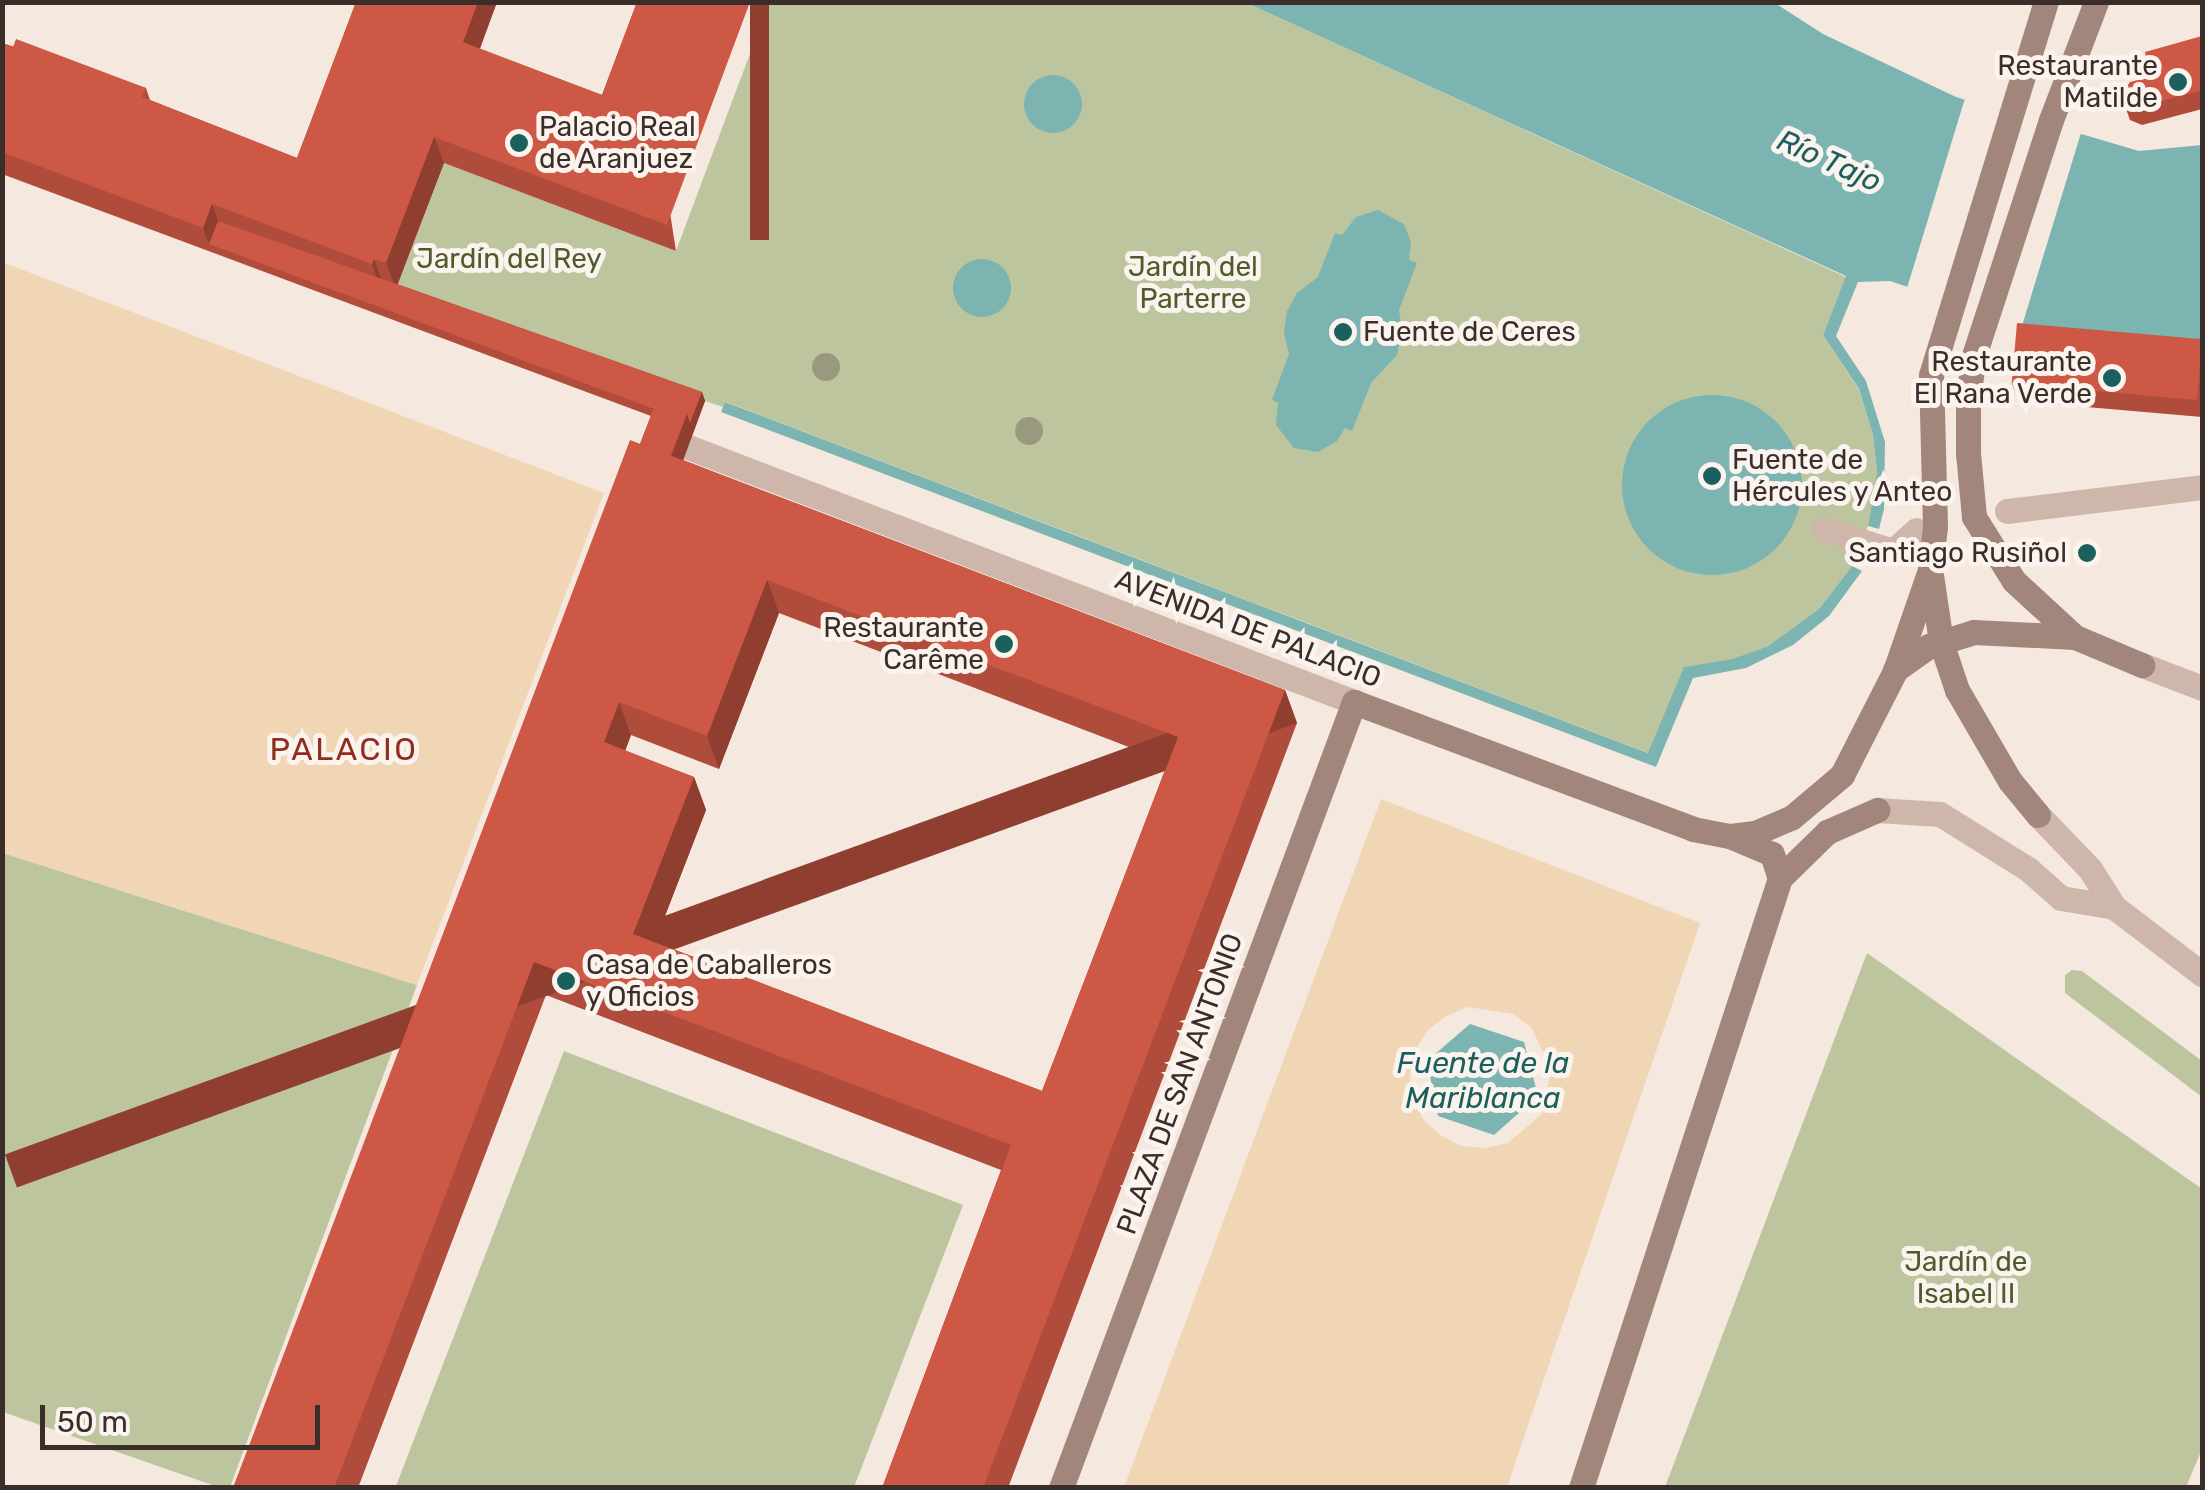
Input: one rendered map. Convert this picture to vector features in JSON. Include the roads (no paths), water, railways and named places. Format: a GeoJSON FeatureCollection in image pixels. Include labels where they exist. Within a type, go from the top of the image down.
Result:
{"type":"FeatureCollection","features":[{"type":"Feature","properties":{"kind":"main road"},"geometry":{"type":"LineString","coordinates":[[2038,815],[1982,736],[1957,690],[1940,642],[1926,528],[1930,399],[1949,306],[2046,2]]}},
{"type":"Feature","properties":{"kind":"main road"},"geometry":{"type":"LineString","coordinates":[[2075,637],[2014,581],[1974,517],[1968,397],[1987,318],[2051,120],[2096,2]]}},
{"type":"Feature","properties":{"kind":"main road"},"geometry":{"type":"LineString","coordinates":[[1894,670],[1930,570]]}},
{"type":"Feature","properties":{"kind":"main road"},"geometry":{"type":"LineString","coordinates":[[1894,670],[1940,642],[1974,632],[2008,631],[2075,637],[2142,665]]}},
{"type":"Feature","properties":{"kind":"main road","name":"AVENIDA DE PALACIO"},"geometry":{"type":"LineString","coordinates":[[1354,702],[1693,830],[1730,836],[1755,833],[1791,818],[1842,774],[1894,670]]}},
{"type":"Feature","properties":{"kind":"main road","name":"PLAZA DE SAN ANTONIO"},"geometry":{"type":"LineString","coordinates":[[1061,1488],[1354,702]]}},
{"type":"Feature","properties":{"kind":"main road"},"geometry":{"type":"LineString","coordinates":[[1581,1488],[1780,878],[1810,844],[1878,810]]}},
{"type":"Feature","properties":{"kind":"main road"},"geometry":{"type":"LineString","coordinates":[[1730,836],[1772,854],[1780,878]]}},
{"type":"Feature","properties":{"kind":"street","name":"AVENIDA DE PALACIO"},"geometry":{"type":"LineString","coordinates":[[688,447],[1354,702]]}},
{"type":"Feature","properties":{"kind":"street"},"geometry":{"type":"LineString","coordinates":[[2007,511],[2202,487]]}},
{"type":"Feature","properties":{"kind":"street"},"geometry":{"type":"LineString","coordinates":[[1823,529],[1893,551],[1926,528]]}},
{"type":"Feature","properties":{"kind":"street"},"geometry":{"type":"LineString","coordinates":[[2142,665],[2202,688]]}},
{"type":"Feature","properties":{"kind":"street"},"geometry":{"type":"LineString","coordinates":[[1878,810],[1940,814],[2028,869],[2061,898],[2122,913]]}},
{"type":"Feature","properties":{"kind":"street"},"geometry":{"type":"LineString","coordinates":[[2038,815],[2090,869],[2122,913],[2202,974]]}},
{"type":"Feature","properties":{"kind":"water","name":"Río Tajo"},"geometry":{"type":"Polygon","coordinates":[[[1247,3],[1775,3],[1823,34],[1956,97],[2139,151],[2202,145],[2202,343],[2022,325],[1890,281],[1858,282],[1836,336],[1866,381],[1885,442],[1884,509],[1879,529],[1868,526],[1877,472],[1873,435],[1859,389],[1823,335],[1846,276],[1247,3]]]}},
{"type":"Feature","properties":{"kind":"water"},"geometry":{"type":"Polygon","coordinates":[[[1053,75],[1074,83],[1082,104],[1074,125],[1053,133],[1032,125],[1024,104],[1032,83],[1053,75]]]}},
{"type":"Feature","properties":{"kind":"water","name":"Fuente de Ceres"},"geometry":{"type":"Polygon","coordinates":[[[1378,210],[1404,224],[1411,242],[1409,260],[1417,263],[1399,310],[1402,330],[1397,355],[1371,383],[1352,431],[1345,428],[1337,441],[1318,452],[1294,448],[1276,425],[1278,403],[1272,400],[1289,354],[1284,333],[1287,311],[1297,293],[1318,277],[1335,233],[1342,235],[1356,217],[1378,210]]]}},
{"type":"Feature","properties":{"kind":"water"},"geometry":{"type":"Polygon","coordinates":[[[982,259],[1003,267],[1011,288],[1003,309],[982,317],[961,309],[953,288],[961,267],[982,259]]]}},
{"type":"Feature","properties":{"kind":"water","name":"Fuente de Hércules y Anteo"},"geometry":{"type":"Polygon","coordinates":[[[1712,395],[1746,402],[1776,421],[1795,451],[1802,485],[1795,519],[1776,549],[1746,568],[1712,575],[1678,568],[1648,549],[1629,519],[1622,485],[1629,451],[1648,421],[1678,402],[1712,395]]]}},
{"type":"Feature","properties":{"kind":"water"},"geometry":{"type":"Polygon","coordinates":[[[725,402],[1648,753],[1684,667],[1732,659],[1768,646],[1819,609],[1852,566],[1862,571],[1829,616],[1793,645],[1746,668],[1693,678],[1656,767],[721,412],[725,402]]]}},
{"type":"Feature","properties":{"kind":"water","name":"Fuente de la Mariblanca"},"geometry":{"type":"Polygon","coordinates":[[[1470,1024],[1524,1042],[1538,1096],[1494,1135],[1438,1116],[1427,1061],[1470,1024]]]}},
{"type":"Feature","properties":{"kind":"place","name":"Restaurante Matilde"},"geometry":{"type":"Point","coordinates":[2178,82]}},
{"type":"Feature","properties":{"kind":"place","name":"Palacio Real de Aranjuez"},"geometry":{"type":"Point","coordinates":[519,143]}},
{"type":"Feature","properties":{"kind":"place","name":"Fuente de Ceres"},"geometry":{"type":"Point","coordinates":[1343,332]}},
{"type":"Feature","properties":{"kind":"place","name":"Restaurante El Rana Verde"},"geometry":{"type":"Point","coordinates":[2112,378]}},
{"type":"Feature","properties":{"kind":"place","name":"Fuente de Hércules y Anteo"},"geometry":{"type":"Point","coordinates":[1712,476]}},
{"type":"Feature","properties":{"kind":"place","name":"Santiago Rusiñol"},"geometry":{"type":"Point","coordinates":[2087,553]}},
{"type":"Feature","properties":{"kind":"place","name":"Restaurante Carême"},"geometry":{"type":"Point","coordinates":[1004,644]}},
{"type":"Feature","properties":{"kind":"place","name":"Casa de Caballeros y Oficios"},"geometry":{"type":"Point","coordinates":[566,981]}},
{"type":"Feature","properties":{"kind":"district","name":"PALACIO"},"geometry":{"type":"Point","coordinates":[344,749]}},
{"type":"Feature","properties":{"kind":"park label","name":"Jardín del Rey"},"geometry":{"type":"Point","coordinates":[509,259]}},
{"type":"Feature","properties":{"kind":"park label","name":"Jardín del Parterre"},"geometry":{"type":"Point","coordinates":[1193,283]}},
{"type":"Feature","properties":{"kind":"park label","name":"Jardín de Isabel II"},"geometry":{"type":"Point","coordinates":[1966,1278]}}]}
